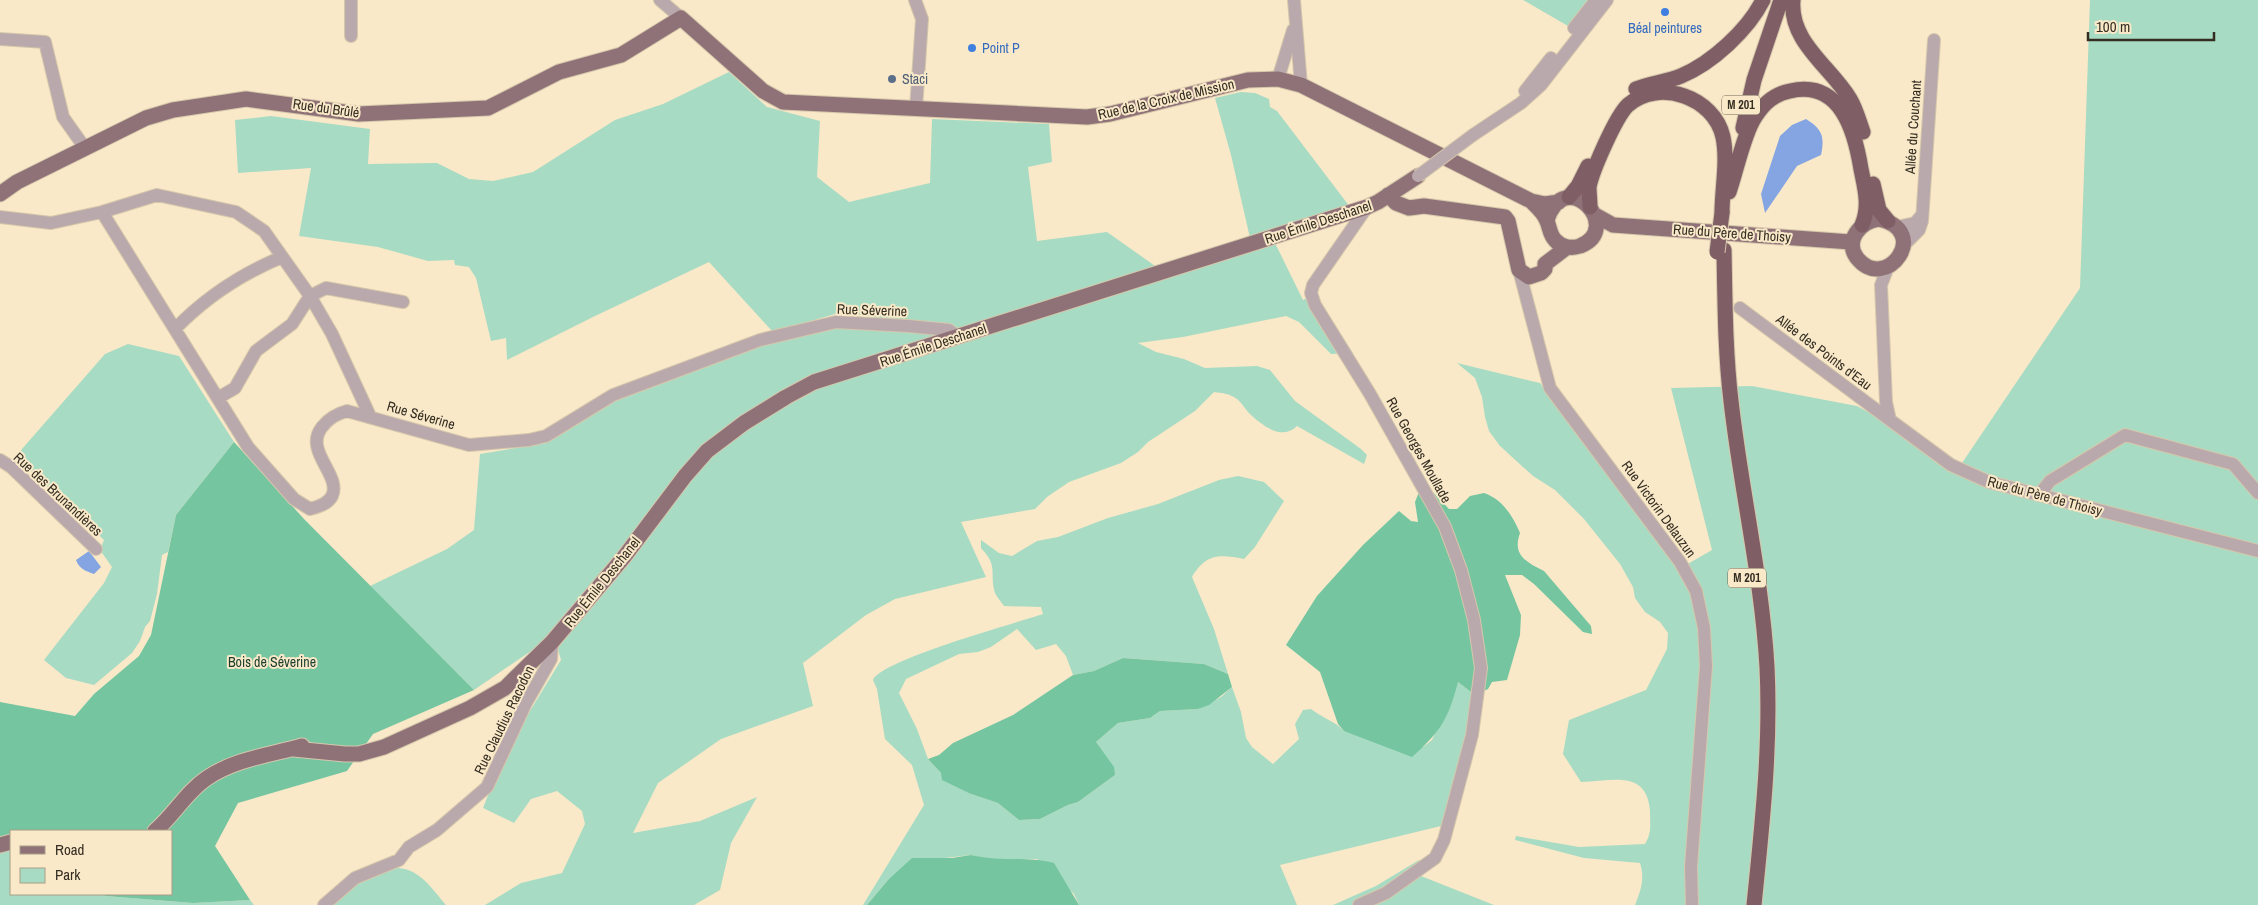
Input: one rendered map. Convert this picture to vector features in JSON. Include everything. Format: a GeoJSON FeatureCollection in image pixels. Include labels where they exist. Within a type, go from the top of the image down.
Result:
{"type":"FeatureCollection","features":[{"type":"Feature","properties":{"kind":"highway"},"geometry":{"type":"LineString","coordinates":[[1564,200],[1585,174],[1607,118],[1618,101],[1630,92],[1648,84],[1679,77],[1699,68],[1720,52],[1763,0]]}},
{"type":"Feature","properties":{"kind":"highway","name":"M 201"},"geometry":{"type":"LineString","coordinates":[[1745,905],[1756,790],[1759,700],[1751,605],[1718,362],[1721,251],[1724,214],[1748,78],[1772,0]]}},
{"type":"Feature","properties":{"kind":"highway","name":"M 201"},"geometry":{"type":"LineString","coordinates":[[1724,214],[1754,80],[1781,0]]}},
{"type":"Feature","properties":{"kind":"highway"},"geometry":{"type":"LineString","coordinates":[[1792,0],[1793,16],[1804,41],[1850,100],[1856,112],[1864,136],[1879,210],[1893,224]]}},
{"type":"Feature","properties":{"kind":"highway"},"geometry":{"type":"LineString","coordinates":[[1729,192],[1751,124],[1763,106],[1772,97],[1783,92],[1809,90],[1821,93],[1832,100],[1845,115],[1854,134],[1867,200],[1866,216],[1862,225]]}},
{"type":"Feature","properties":{"kind":"highway"},"geometry":{"type":"LineString","coordinates":[[1593,211],[1589,188],[1592,177],[1619,116],[1628,105],[1639,99],[1653,94],[1669,92],[1686,96],[1697,102],[1713,117],[1719,126],[1724,148],[1724,214]]}},
{"type":"Feature","properties":{"kind":"highway","name":"M 201"},"geometry":{"type":"LineString","coordinates":[[1721,251],[1730,400],[1761,606],[1767,668],[1765,789],[1754,905]]}},
{"type":"Feature","properties":{"kind":"main road","name":"Rue de la Croix de Mission"},"geometry":{"type":"LineString","coordinates":[[682,18],[763,91],[783,102],[1087,117],[1110,114],[1248,80],[1278,79],[1301,85],[1531,201]]}},
{"type":"Feature","properties":{"kind":"main road","name":"Rue du Brûlé"},"geometry":{"type":"LineString","coordinates":[[0,194],[17,182],[84,148],[146,118],[173,110],[246,99],[359,114],[488,108],[559,72],[622,55],[682,18]]}},
{"type":"Feature","properties":{"kind":"main road"},"geometry":{"type":"LineString","coordinates":[[1413,179],[1416,200],[1424,206]]}},
{"type":"Feature","properties":{"kind":"main road","name":"Rue Émile Deschanel"},"geometry":{"type":"LineString","coordinates":[[156,830],[206,779],[234,765],[265,754],[294,749],[345,754],[384,748],[462,712],[505,688],[552,642],[624,557],[685,476],[707,451],[744,423],[814,382],[1366,207],[1413,179]]}},
{"type":"Feature","properties":{"kind":"main road"},"geometry":{"type":"LineString","coordinates":[[1388,195],[1396,203],[1409,208],[1424,206],[1505,217],[1508,221],[1519,270],[1525,276],[1532,277],[1545,269],[1548,260],[1560,244],[1548,229],[1547,220],[1550,211],[1564,200]]}},
{"type":"Feature","properties":{"kind":"main road","name":"Rue du Père de Thoisy"},"geometry":{"type":"LineString","coordinates":[[1564,200],[1582,199],[1593,211],[1613,225]]}},
{"type":"Feature","properties":{"kind":"main road"},"geometry":{"type":"LineString","coordinates":[[1531,201],[1545,204],[1564,200]]}},
{"type":"Feature","properties":{"kind":"main road"},"geometry":{"type":"LineString","coordinates":[[1531,201],[1547,220]]}},
{"type":"Feature","properties":{"kind":"main road"},"geometry":{"type":"LineString","coordinates":[[1593,211],[1594,233]]}},
{"type":"Feature","properties":{"kind":"main road"},"geometry":{"type":"LineString","coordinates":[[1870,221],[1893,224],[1902,235],[1904,245],[1900,255],[1888,267],[1869,267],[1856,256],[1851,242],[1862,225],[1870,221]]}},
{"type":"Feature","properties":{"kind":"main road","name":"Rue du Père de Thoisy"},"geometry":{"type":"LineString","coordinates":[[1560,244],[1578,247],[1586,243],[1594,233],[1613,225],[1851,242]]}},
{"type":"Feature","properties":{"kind":"main road"},"geometry":{"type":"LineString","coordinates":[[1513,243],[1530,265],[1548,260]]}},
{"type":"Feature","properties":{"kind":"street"},"geometry":{"type":"LineString","coordinates":[[350,36],[352,0]]}},
{"type":"Feature","properties":{"kind":"street","name":"Rue de la Croix de Mission"},"geometry":{"type":"LineString","coordinates":[[660,0],[682,18]]}},
{"type":"Feature","properties":{"kind":"street"},"geometry":{"type":"LineString","coordinates":[[915,0],[922,19],[916,109]]}},
{"type":"Feature","properties":{"kind":"street"},"geometry":{"type":"LineString","coordinates":[[1294,0],[1294,20],[1301,85]]}},
{"type":"Feature","properties":{"kind":"street"},"geometry":{"type":"LineString","coordinates":[[1511,109],[1596,0]]}},
{"type":"Feature","properties":{"kind":"street"},"geometry":{"type":"LineString","coordinates":[[1413,179],[1511,109],[1541,84],[1607,0]]}},
{"type":"Feature","properties":{"kind":"street"},"geometry":{"type":"LineString","coordinates":[[1278,79],[1291,41],[1294,20]]}},
{"type":"Feature","properties":{"kind":"street"},"geometry":{"type":"LineString","coordinates":[[0,39],[45,42],[63,117],[84,148]]}},
{"type":"Feature","properties":{"kind":"street","name":"Allée du Couchant"},"geometry":{"type":"LineString","coordinates":[[1904,245],[1919,230],[1922,221],[1934,40]]}},
{"type":"Feature","properties":{"kind":"street"},"geometry":{"type":"LineString","coordinates":[[0,217],[51,223],[102,212],[157,196],[236,212],[264,231],[310,296],[332,334],[370,416]]}},
{"type":"Feature","properties":{"kind":"street","name":"Rue Georges Moullade"},"geometry":{"type":"LineString","coordinates":[[1359,905],[1386,893],[1435,858],[1444,840],[1472,734],[1481,668],[1474,620],[1461,570],[1445,527],[1370,394],[1315,305],[1311,293],[1313,285],[1366,207]]}},
{"type":"Feature","properties":{"kind":"street","name":"Rue Séverine"},"geometry":{"type":"LineString","coordinates":[[102,212],[248,446],[294,499],[310,509],[323,505],[332,497],[334,489],[319,454],[316,442],[318,431],[336,414],[347,411],[469,444],[529,440],[546,436],[613,395],[760,340],[836,322],[949,330],[958,337]]}},
{"type":"Feature","properties":{"kind":"street"},"geometry":{"type":"LineString","coordinates":[[1893,224],[1915,223],[1922,215]]}},
{"type":"Feature","properties":{"kind":"street"},"geometry":{"type":"LineString","coordinates":[[175,328],[194,309],[250,270],[282,257]]}},
{"type":"Feature","properties":{"kind":"street"},"geometry":{"type":"LineString","coordinates":[[1869,267],[1881,285]]}},
{"type":"Feature","properties":{"kind":"street"},"geometry":{"type":"LineString","coordinates":[[1888,267],[1881,285],[1886,402],[1890,420]]}},
{"type":"Feature","properties":{"kind":"street","name":"Rue Victorin Delauzun"},"geometry":{"type":"LineString","coordinates":[[1519,270],[1550,388],[1680,562],[1696,591],[1704,628],[1706,666],[1691,867],[1692,905]]}},
{"type":"Feature","properties":{"kind":"street"},"geometry":{"type":"LineString","coordinates":[[218,398],[235,388],[256,351],[292,324],[310,296],[326,288],[403,302]]}},
{"type":"Feature","properties":{"kind":"street","name":"Allée des Points d'Eau"},"geometry":{"type":"LineString","coordinates":[[1740,308],[1890,420]]}},
{"type":"Feature","properties":{"kind":"street","name":"Rue du Père de Thoisy"},"geometry":{"type":"LineString","coordinates":[[1890,420],[1951,466],[1989,482],[2258,551]]}},
{"type":"Feature","properties":{"kind":"street"},"geometry":{"type":"LineString","coordinates":[[2039,495],[2050,480],[2124,435],[2233,464],[2258,493]]}},
{"type":"Feature","properties":{"kind":"street","name":"Rue des Brunandières"},"geometry":{"type":"LineString","coordinates":[[0,460],[11,467],[96,549]]}},
{"type":"Feature","properties":{"kind":"street","name":"Rue Claudius Racodon"},"geometry":{"type":"LineString","coordinates":[[324,905],[355,878],[399,860],[409,846],[437,830],[487,787],[526,703],[551,659],[552,642]]}},
{"type":"Feature","properties":{"kind":"green space"},"geometry":{"type":"Polygon","coordinates":[[[1523,0],[1588,0],[1568,26],[1523,0]]]}},
{"type":"Feature","properties":{"kind":"green space"},"geometry":{"type":"Polygon","coordinates":[[[2090,0],[2258,0],[2258,905],[1635,905],[1642,884],[1640,863],[1584,858],[1515,840],[1516,836],[1579,847],[1645,844],[1650,832],[1650,811],[1647,798],[1642,789],[1635,783],[1626,780],[1581,782],[1563,754],[1569,720],[1646,690],[1667,649],[1668,633],[1660,622],[1645,612],[1635,598],[1633,587],[1620,564],[1584,519],[1555,490],[1533,476],[1500,446],[1489,431],[1482,397],[1475,378],[1457,363],[1540,383],[1679,569],[1712,550],[1671,388],[1752,386],[1857,406],[1962,463],[2080,288],[2090,0]]]}},
{"type":"Feature","properties":{"kind":"green space"},"geometry":{"type":"Polygon","coordinates":[[[729,72],[767,107],[820,121],[817,177],[849,202],[930,183],[932,119],[1049,124],[1052,162],[1028,167],[1037,241],[1107,232],[1158,268],[961,331],[842,312],[773,332],[709,262],[507,360],[506,338],[491,341],[476,278],[469,267],[455,265],[454,260],[428,261],[378,247],[299,236],[311,168],[238,173],[235,120],[271,116],[370,129],[368,164],[437,163],[469,179],[493,181],[533,172],[615,120],[663,104],[729,72]]]}},
{"type":"Feature","properties":{"kind":"green space"},"geometry":{"type":"Polygon","coordinates":[[[1241,92],[1255,93],[1269,99],[1270,107],[1277,111],[1350,207],[1250,238],[1231,155],[1215,98],[1241,92]]]}},
{"type":"Feature","properties":{"kind":"green space"},"geometry":{"type":"Polygon","coordinates":[[[1275,243],[1303,300],[1315,294],[1353,353],[1331,354],[1299,322],[1286,316],[1183,337],[1138,343],[1156,352],[1184,359],[1205,368],[1257,366],[1270,370],[1295,401],[1367,455],[1364,464],[1297,426],[1285,432],[1273,430],[1255,419],[1237,399],[1226,394],[1214,392],[1195,411],[1148,442],[1138,452],[1121,463],[1069,482],[1047,497],[1035,509],[961,522],[986,577],[895,599],[866,615],[803,663],[813,706],[721,739],[658,783],[633,833],[700,821],[757,797],[731,843],[720,890],[694,905],[485,905],[521,883],[562,873],[585,824],[582,811],[557,791],[531,799],[514,823],[483,808],[505,752],[561,660],[557,646],[711,455],[797,394],[1275,243]]]}},
{"type":"Feature","properties":{"kind":"green space"},"geometry":{"type":"Polygon","coordinates":[[[844,325],[936,334],[938,336],[755,408],[703,444],[692,462],[598,582],[547,640],[474,690],[370,586],[447,549],[474,530],[480,454],[546,443],[585,416],[621,395],[743,350],[844,325]]]}},
{"type":"Feature","properties":{"kind":"green space"},"geometry":{"type":"Polygon","coordinates":[[[128,344],[179,356],[234,442],[176,515],[168,552],[162,555],[157,594],[150,621],[145,627],[140,641],[132,653],[94,685],[66,678],[44,660],[104,583],[112,567],[100,550],[104,540],[15,457],[105,354],[128,344]]]}},
{"type":"Feature","properties":{"kind":"green space","name":"Bois de Séverine"},"geometry":{"type":"Polygon","coordinates":[[[234,442],[304,519],[474,690],[373,734],[347,771],[238,803],[215,846],[250,900],[193,903],[104,895],[172,895],[172,830],[10,830],[10,850],[0,845],[0,702],[75,716],[94,694],[139,656],[151,635],[176,515],[234,442]]]}},
{"type":"Feature","properties":{"kind":"green space"},"geometry":{"type":"Polygon","coordinates":[[[1238,476],[1264,482],[1284,501],[1255,547],[1244,559],[1227,556],[1214,557],[1202,564],[1192,577],[1214,629],[1228,674],[1204,664],[1123,658],[1094,671],[1073,675],[1066,656],[1056,644],[1036,650],[1017,629],[991,647],[978,652],[959,654],[906,679],[899,693],[917,729],[928,759],[941,773],[971,794],[998,803],[1019,820],[1040,819],[1078,802],[1115,775],[1096,742],[1118,723],[1150,718],[1160,711],[1198,709],[1221,697],[1232,687],[1241,712],[1246,738],[1252,747],[1273,764],[1299,739],[1295,724],[1303,710],[1311,709],[1344,731],[1423,747],[1432,740],[1458,682],[1475,695],[1468,736],[1441,826],[1280,865],[1297,905],[1079,905],[1074,894],[1037,859],[991,860],[971,855],[936,859],[888,880],[867,905],[863,905],[924,805],[912,765],[885,739],[877,689],[873,680],[881,672],[923,653],[1043,614],[1041,607],[1004,606],[995,593],[992,565],[981,548],[981,540],[999,553],[1012,556],[1037,541],[1058,537],[1108,518],[1158,504],[1219,480],[1238,476]]]}},
{"type":"Feature","properties":{"kind":"green space"},"geometry":{"type":"Polygon","coordinates":[[[1431,490],[1449,509],[1457,509],[1470,496],[1484,493],[1496,499],[1510,514],[1520,533],[1518,547],[1522,557],[1544,571],[1591,626],[1592,634],[1583,632],[1534,584],[1522,575],[1505,575],[1521,615],[1520,635],[1507,680],[1492,682],[1488,689],[1475,695],[1458,682],[1451,706],[1442,724],[1430,740],[1412,757],[1344,731],[1338,724],[1320,672],[1286,645],[1317,596],[1363,545],[1399,511],[1411,521],[1418,522],[1415,502],[1419,492],[1431,490]]]}},
{"type":"Feature","properties":{"kind":"green space"},"geometry":{"type":"Polygon","coordinates":[[[1123,658],[1204,664],[1228,674],[1232,687],[1209,705],[1198,709],[1160,711],[1150,718],[1118,723],[1096,742],[1114,767],[1115,775],[1078,802],[1040,819],[1019,820],[998,803],[971,794],[942,780],[941,773],[928,759],[939,755],[953,743],[1013,715],[1073,675],[1094,671],[1123,658]]]}},
{"type":"Feature","properties":{"kind":"green space"},"geometry":{"type":"Polygon","coordinates":[[[0,845],[10,850],[10,895],[104,895],[193,903],[250,900],[254,905],[0,905],[0,845]]]}},
{"type":"Feature","properties":{"kind":"green space"},"geometry":{"type":"Polygon","coordinates":[[[971,855],[1054,863],[1079,905],[867,905],[888,880],[912,858],[952,858],[971,855]]]}},
{"type":"Feature","properties":{"kind":"green space"},"geometry":{"type":"Polygon","coordinates":[[[1419,860],[1421,876],[1494,905],[1333,905],[1376,886],[1419,860]]]}},
{"type":"Feature","properties":{"kind":"green space"},"geometry":{"type":"Polygon","coordinates":[[[398,868],[406,869],[419,876],[446,905],[328,905],[362,879],[398,868]]]}},
{"type":"Feature","properties":{"kind":"water"},"geometry":{"type":"Polygon","coordinates":[[[1806,119],[1816,126],[1821,134],[1823,143],[1821,155],[1797,166],[1765,213],[1761,194],[1780,136],[1792,125],[1806,119]]]}},
{"type":"Feature","properties":{"kind":"water"},"geometry":{"type":"Polygon","coordinates":[[[89,551],[101,567],[94,574],[81,568],[76,560],[89,551]]]}},
{"type":"Feature","properties":{"kind":"place","name":"Béal peintures"},"geometry":{"type":"Point","coordinates":[1665,12]}},
{"type":"Feature","properties":{"kind":"place","name":"Point P"},"geometry":{"type":"Point","coordinates":[972,48]}},
{"type":"Feature","properties":{"kind":"place","name":"Staci"},"geometry":{"type":"Point","coordinates":[892,79]}}]}
